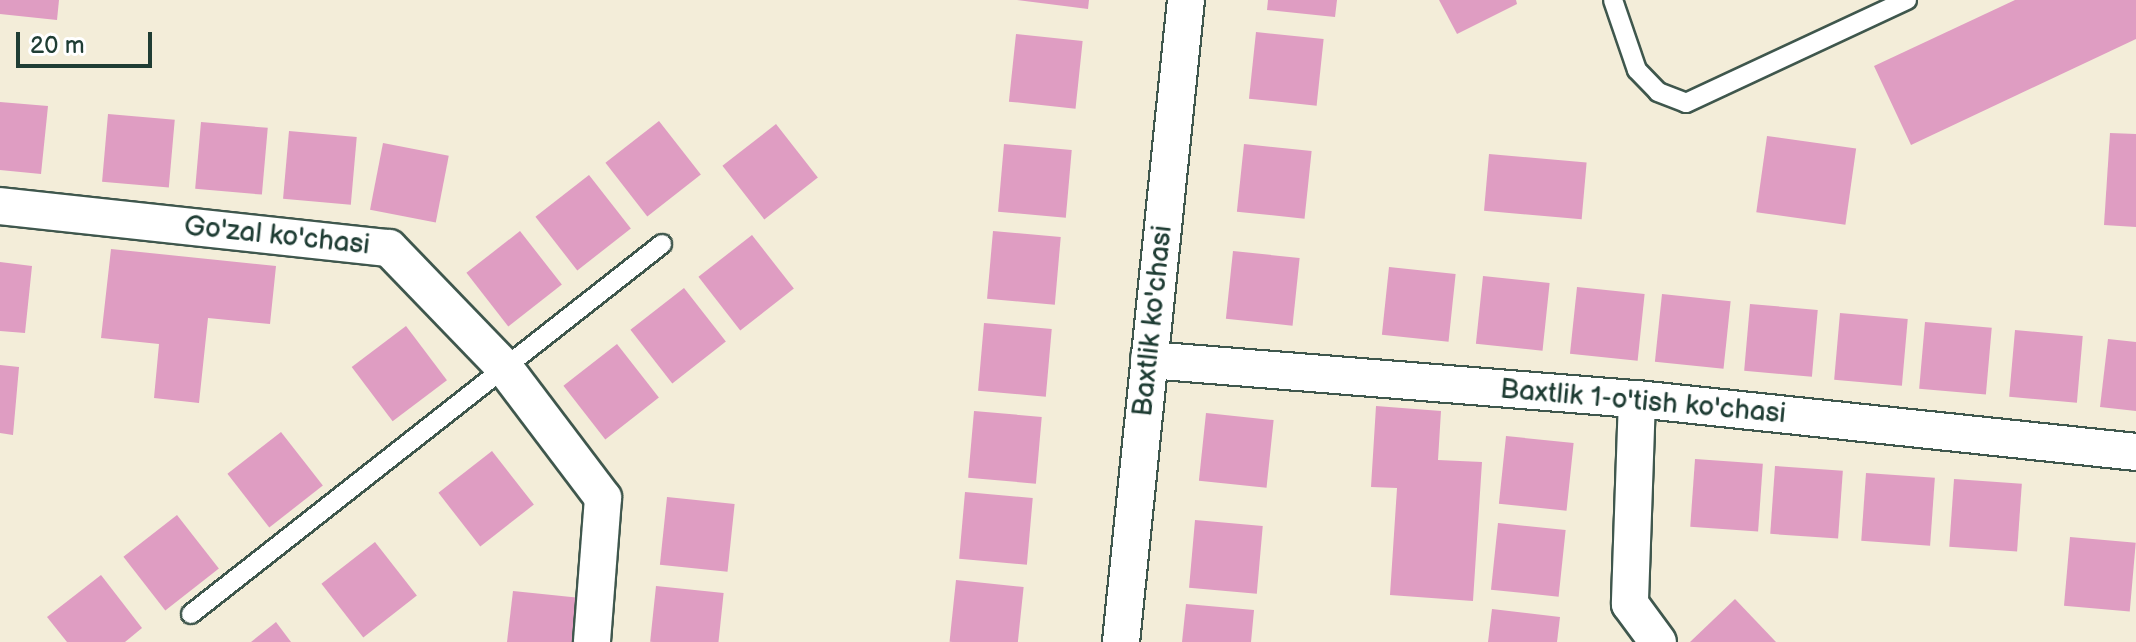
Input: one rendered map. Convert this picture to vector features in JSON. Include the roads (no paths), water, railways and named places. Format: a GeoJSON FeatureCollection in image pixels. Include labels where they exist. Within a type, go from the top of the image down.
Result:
{"type":"FeatureCollection","features":[{"type":"Feature","properties":{"kind":"street","name":"Baxtlik ko'chasi"},"geometry":{"type":"LineString","coordinates":[[1121,642],[1186,0]]}},
{"type":"Feature","properties":{"kind":"street","name":"Go'zal ko'chasi"},"geometry":{"type":"LineString","coordinates":[[0,206],[389,248],[504,367],[603,498],[592,642]]}},
{"type":"Feature","properties":{"kind":"street","name":"Baxtlik 1-o'tish ko'chasi"},"geometry":{"type":"LineString","coordinates":[[1149,360],[1637,399],[2136,452]]}},
{"type":"Feature","properties":{"kind":"street"},"geometry":{"type":"LineString","coordinates":[[1637,399],[1630,604],[1658,642]]}},
{"type":"Feature","properties":{"kind":"lane"},"geometry":{"type":"LineString","coordinates":[[1613,0],[1637,70],[1658,92],[1686,103],[1907,0]]}},
{"type":"Feature","properties":{"kind":"lane"},"geometry":{"type":"LineString","coordinates":[[191,614],[662,244]]}}]}
